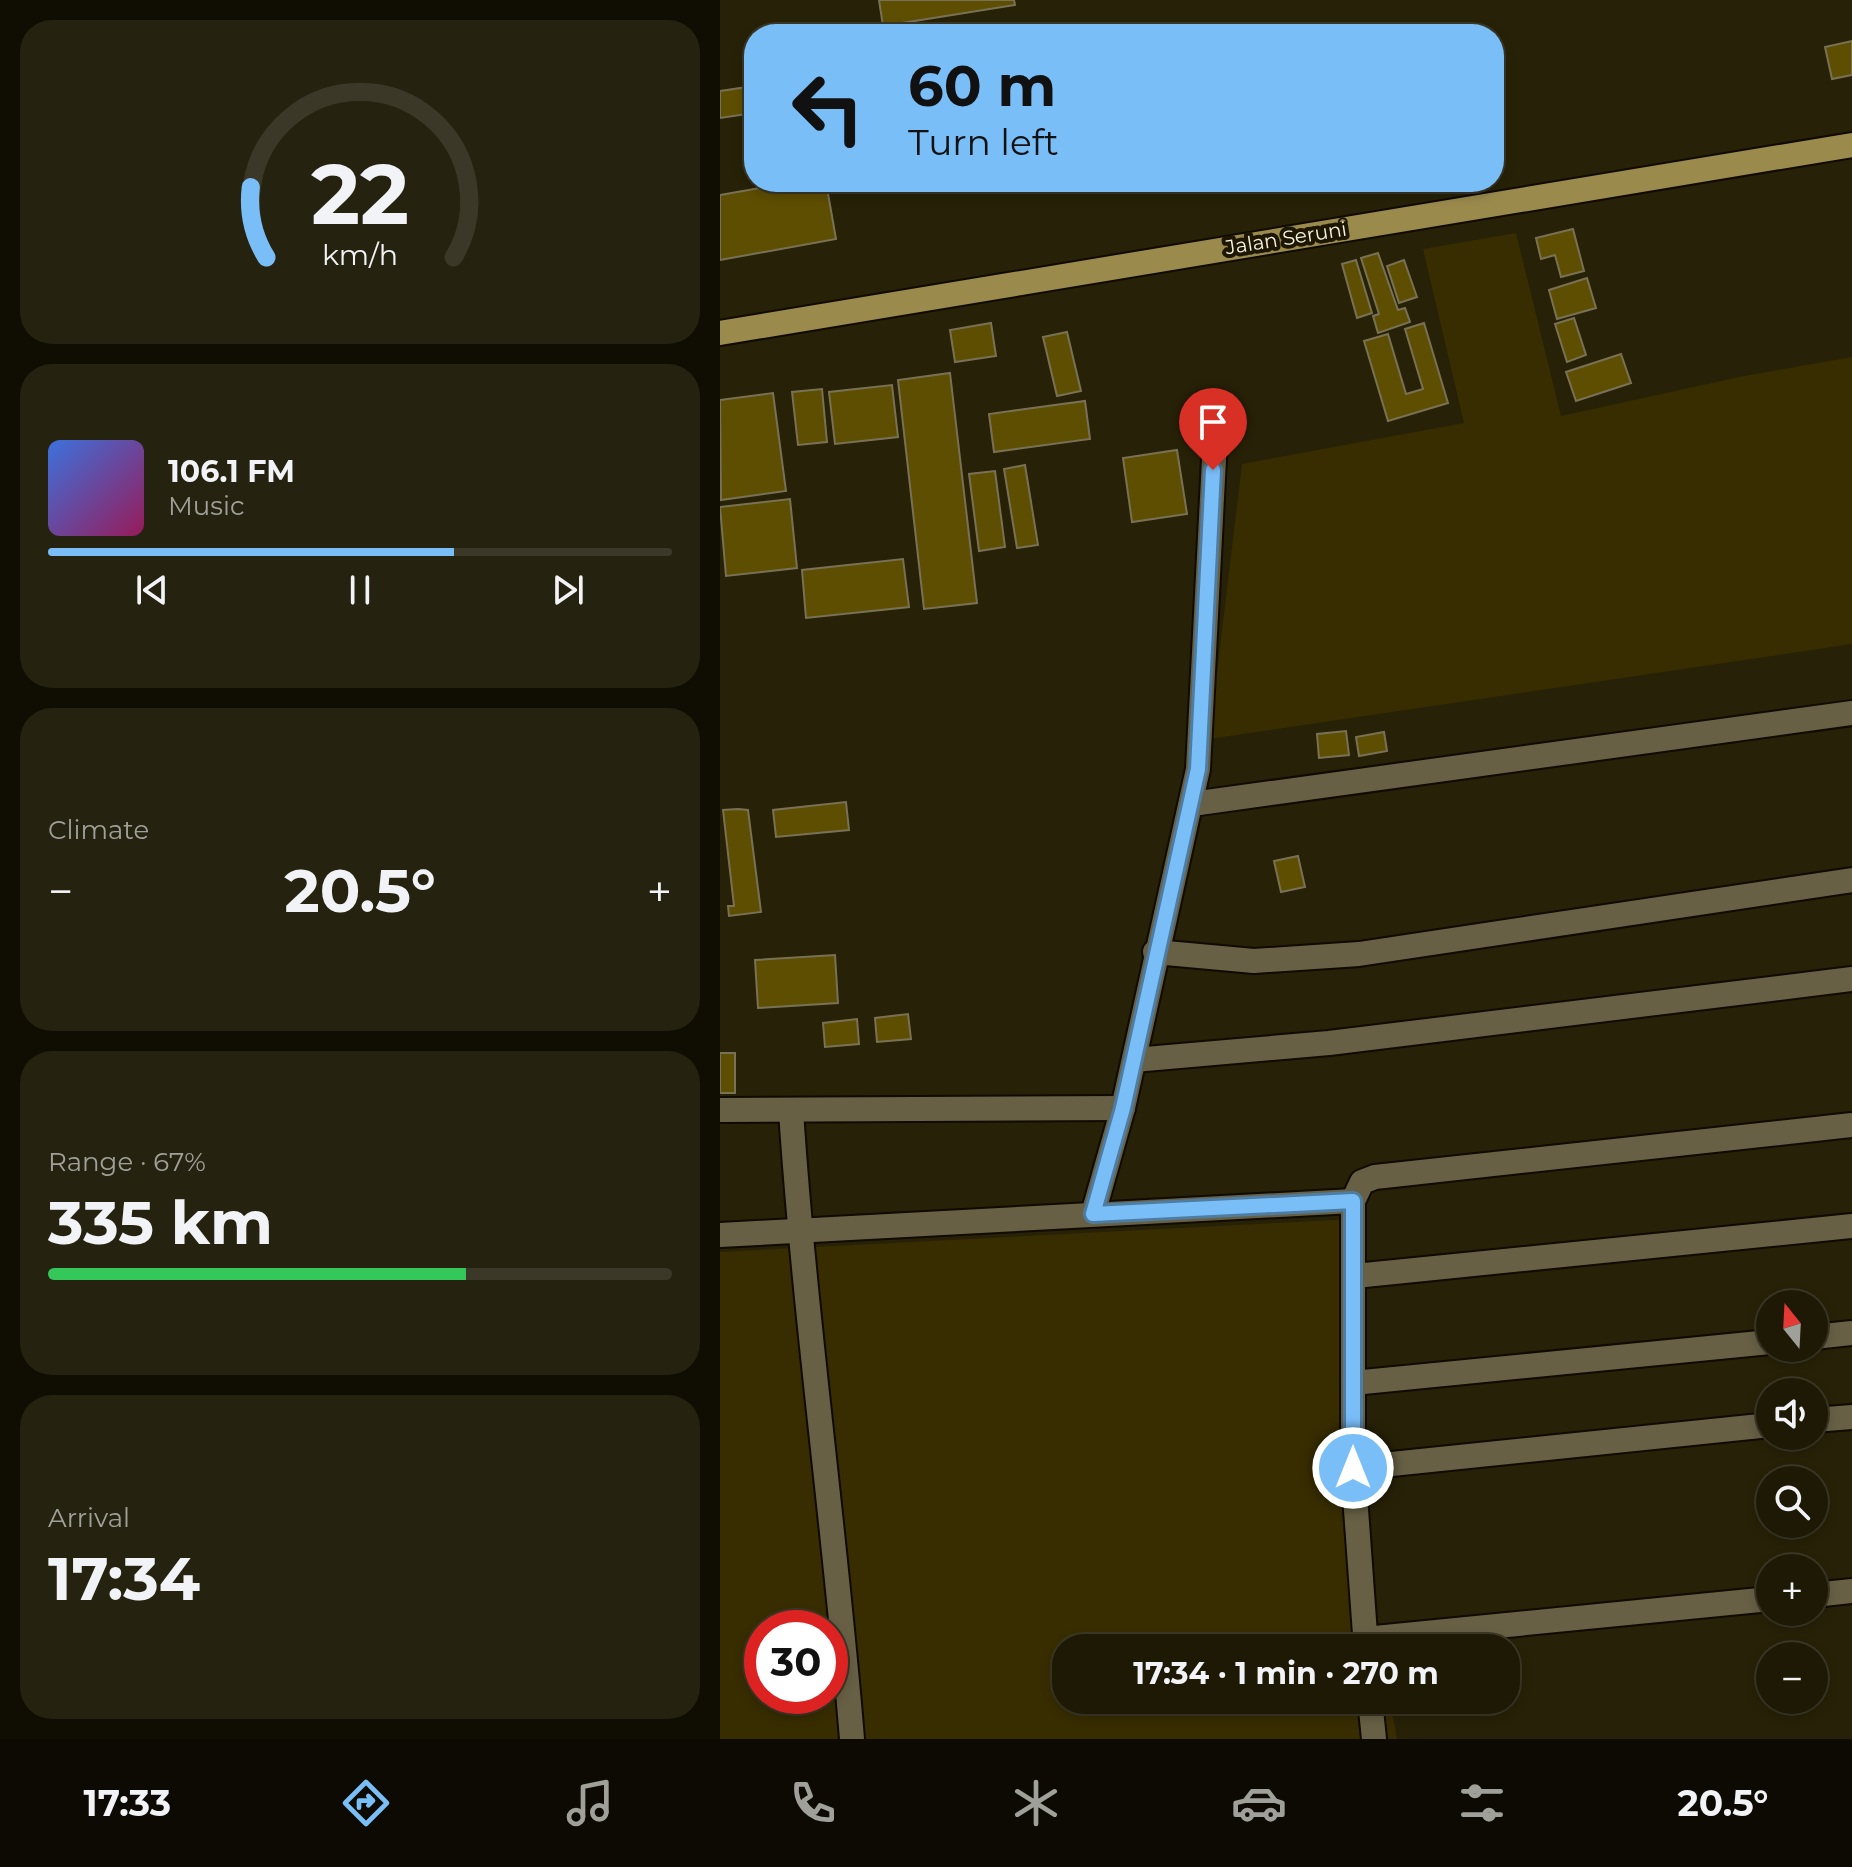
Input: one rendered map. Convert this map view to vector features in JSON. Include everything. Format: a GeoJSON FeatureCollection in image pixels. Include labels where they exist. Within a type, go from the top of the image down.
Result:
{"type":"FeatureCollection","features":[{"type":"Feature","properties":{"kind":"main road","name":"Jalan Seruni"},"geometry":{"type":"LineString","coordinates":[[720,333],[1852,145]]}},
{"type":"Feature","properties":{"kind":"street"},"geometry":{"type":"LineString","coordinates":[[1093,1214],[1123,1108],[1155,952],[1198,769],[1215,440]]}},
{"type":"Feature","properties":{"kind":"street"},"geometry":{"type":"LineString","coordinates":[[1192,804],[1852,713]]}},
{"type":"Feature","properties":{"kind":"street"},"geometry":{"type":"LineString","coordinates":[[1155,952],[1254,961],[1359,954],[1852,880]]}},
{"type":"Feature","properties":{"kind":"street"},"geometry":{"type":"LineString","coordinates":[[1134,1060],[1329,1043],[1852,979]]}},
{"type":"Feature","properties":{"kind":"street"},"geometry":{"type":"LineString","coordinates":[[720,1110],[1123,1108]]}},
{"type":"Feature","properties":{"kind":"street"},"geometry":{"type":"LineString","coordinates":[[791,1111],[799,1233],[838,1567],[852,1739]]}},
{"type":"Feature","properties":{"kind":"street"},"geometry":{"type":"LineString","coordinates":[[1364,1634],[1353,1468],[1353,1201],[1362,1182],[1375,1177],[1852,1125]]}},
{"type":"Feature","properties":{"kind":"street"},"geometry":{"type":"LineString","coordinates":[[720,1235],[1353,1201]]}},
{"type":"Feature","properties":{"kind":"street"},"geometry":{"type":"LineString","coordinates":[[1355,1276],[1852,1226]]}},
{"type":"Feature","properties":{"kind":"street"},"geometry":{"type":"LineString","coordinates":[[1828,1336],[1852,1333]]}},
{"type":"Feature","properties":{"kind":"street"},"geometry":{"type":"LineString","coordinates":[[1353,1383],[1756,1343]]}},
{"type":"Feature","properties":{"kind":"street"},"geometry":{"type":"LineString","coordinates":[[1828,1419],[1852,1417]]}},
{"type":"Feature","properties":{"kind":"street"},"geometry":{"type":"LineString","coordinates":[[1353,1468],[1756,1426]]}},
{"type":"Feature","properties":{"kind":"street"},"geometry":{"type":"LineString","coordinates":[[1828,1594],[1852,1591]]}},
{"type":"Feature","properties":{"kind":"street"},"geometry":{"type":"LineString","coordinates":[[1455,1634],[1756,1601]]}},
{"type":"Feature","properties":{"kind":"street"},"geometry":{"type":"LineString","coordinates":[[1371,1714],[1374,1739]]}},
{"type":"Feature","properties":{"kind":"shaded area"},"geometry":{"type":"Polygon","coordinates":[[[1516,233],[1561,416],[1744,376],[1852,357],[1852,644],[1209,739],[1242,464],[1464,423],[1423,249],[1516,233]]]}},
{"type":"Feature","properties":{"kind":"shaded area"},"geometry":{"type":"Polygon","coordinates":[[[1354,1219],[1344,1467],[1377,1634],[1052,1634],[1052,1714],[1393,1714],[1397,1739],[720,1739],[720,1252],[1354,1219]]]}},
{"type":"Feature","properties":{"kind":"building"},"geometry":{"type":"Polygon","coordinates":[[[879,0],[1014,0],[1015,5],[896,24],[883,24],[879,0]]]}},
{"type":"Feature","properties":{"kind":"building"},"geometry":{"type":"Polygon","coordinates":[[[1852,41],[1852,75],[1832,79],[1825,47],[1852,41]]]}},
{"type":"Feature","properties":{"kind":"building"},"geometry":{"type":"Polygon","coordinates":[[[744,87],[744,114],[720,118],[720,91],[744,87]]]}},
{"type":"Feature","properties":{"kind":"building"},"geometry":{"type":"Polygon","coordinates":[[[744,191],[828,192],[836,239],[720,260],[720,195],[744,191]]]}},
{"type":"Feature","properties":{"kind":"building"},"geometry":{"type":"Polygon","coordinates":[[[1573,229],[1584,271],[1561,277],[1555,255],[1541,259],[1536,238],[1573,229]]]}},
{"type":"Feature","properties":{"kind":"building"},"geometry":{"type":"Polygon","coordinates":[[[1378,253],[1398,310],[1405,308],[1410,322],[1378,333],[1373,316],[1379,314],[1361,258],[1378,253]]]}},
{"type":"Feature","properties":{"kind":"building"},"geometry":{"type":"Polygon","coordinates":[[[1356,260],[1372,313],[1357,318],[1342,264],[1356,260]]]}},
{"type":"Feature","properties":{"kind":"building"},"geometry":{"type":"Polygon","coordinates":[[[1404,260],[1417,297],[1399,303],[1387,266],[1404,260]]]}},
{"type":"Feature","properties":{"kind":"building"},"geometry":{"type":"Polygon","coordinates":[[[1587,278],[1596,308],[1557,319],[1549,290],[1587,278]]]}},
{"type":"Feature","properties":{"kind":"building"},"geometry":{"type":"Polygon","coordinates":[[[1574,318],[1586,355],[1567,362],[1555,324],[1574,318]]]}},
{"type":"Feature","properties":{"kind":"building"},"geometry":{"type":"Polygon","coordinates":[[[991,323],[996,356],[955,362],[950,330],[991,323]]]}},
{"type":"Feature","properties":{"kind":"building"},"geometry":{"type":"Polygon","coordinates":[[[1424,323],[1448,403],[1388,421],[1364,341],[1388,334],[1406,394],[1423,389],[1405,329],[1424,323]]]}},
{"type":"Feature","properties":{"kind":"building"},"geometry":{"type":"Polygon","coordinates":[[[1067,332],[1081,391],[1057,396],[1043,337],[1067,332]]]}},
{"type":"Feature","properties":{"kind":"building"},"geometry":{"type":"Polygon","coordinates":[[[1621,354],[1631,383],[1576,401],[1566,372],[1621,354]]]}},
{"type":"Feature","properties":{"kind":"building"},"geometry":{"type":"Polygon","coordinates":[[[950,373],[977,603],[924,609],[898,380],[950,373]]]}},
{"type":"Feature","properties":{"kind":"building"},"geometry":{"type":"Polygon","coordinates":[[[892,385],[898,437],[835,444],[829,392],[892,385]]]}},
{"type":"Feature","properties":{"kind":"building"},"geometry":{"type":"Polygon","coordinates":[[[822,389],[827,442],[798,445],[792,392],[822,389]]]}},
{"type":"Feature","properties":{"kind":"building"},"geometry":{"type":"Polygon","coordinates":[[[773,393],[786,491],[721,500],[720,400],[773,393]]]}},
{"type":"Feature","properties":{"kind":"building"},"geometry":{"type":"Polygon","coordinates":[[[1085,401],[1090,439],[994,452],[989,414],[1085,401]]]}},
{"type":"Feature","properties":{"kind":"building"},"geometry":{"type":"Polygon","coordinates":[[[1177,450],[1187,514],[1132,522],[1123,458],[1177,450]]]}},
{"type":"Feature","properties":{"kind":"building"},"geometry":{"type":"Polygon","coordinates":[[[1025,465],[1038,545],[1017,548],[1004,469],[1025,465]]]}},
{"type":"Feature","properties":{"kind":"building"},"geometry":{"type":"Polygon","coordinates":[[[995,471],[1005,547],[979,551],[969,474],[995,471]]]}},
{"type":"Feature","properties":{"kind":"building"},"geometry":{"type":"Polygon","coordinates":[[[790,499],[797,568],[726,576],[720,507],[790,499]]]}},
{"type":"Feature","properties":{"kind":"building"},"geometry":{"type":"Polygon","coordinates":[[[903,559],[909,607],[806,618],[802,570],[903,559]]]}},
{"type":"Feature","properties":{"kind":"building"},"geometry":{"type":"Polygon","coordinates":[[[1346,731],[1349,755],[1319,758],[1317,734],[1346,731]]]}},
{"type":"Feature","properties":{"kind":"building"},"geometry":{"type":"Polygon","coordinates":[[[1384,732],[1387,751],[1359,756],[1356,737],[1384,732]]]}},
{"type":"Feature","properties":{"kind":"building"},"geometry":{"type":"Polygon","coordinates":[[[846,802],[849,830],[776,837],[773,810],[846,802]]]}},
{"type":"Feature","properties":{"kind":"building"},"geometry":{"type":"Polygon","coordinates":[[[723,810],[748,810],[761,912],[729,916],[728,906],[734,906],[723,810]]]}},
{"type":"Feature","properties":{"kind":"building"},"geometry":{"type":"Polygon","coordinates":[[[1298,856],[1305,887],[1281,892],[1274,861],[1298,856]]]}},
{"type":"Feature","properties":{"kind":"building"},"geometry":{"type":"Polygon","coordinates":[[[835,955],[838,1003],[758,1008],[755,960],[835,955]]]}},
{"type":"Feature","properties":{"kind":"building"},"geometry":{"type":"Polygon","coordinates":[[[908,1014],[911,1039],[877,1042],[875,1018],[908,1014]]]}},
{"type":"Feature","properties":{"kind":"building"},"geometry":{"type":"Polygon","coordinates":[[[857,1019],[859,1044],[825,1047],[823,1023],[857,1019]]]}},
{"type":"Feature","properties":{"kind":"building"},"geometry":{"type":"Polygon","coordinates":[[[720,1053],[735,1053],[735,1093],[720,1093],[720,1053]]]}},
{"type":"Feature","properties":{"kind":"route"},"geometry":{"type":"LineString","coordinates":[[1213,470],[1198,769],[1142,1009],[1123,1108],[1093,1214],[1353,1201],[1353,1468]]}}]}
